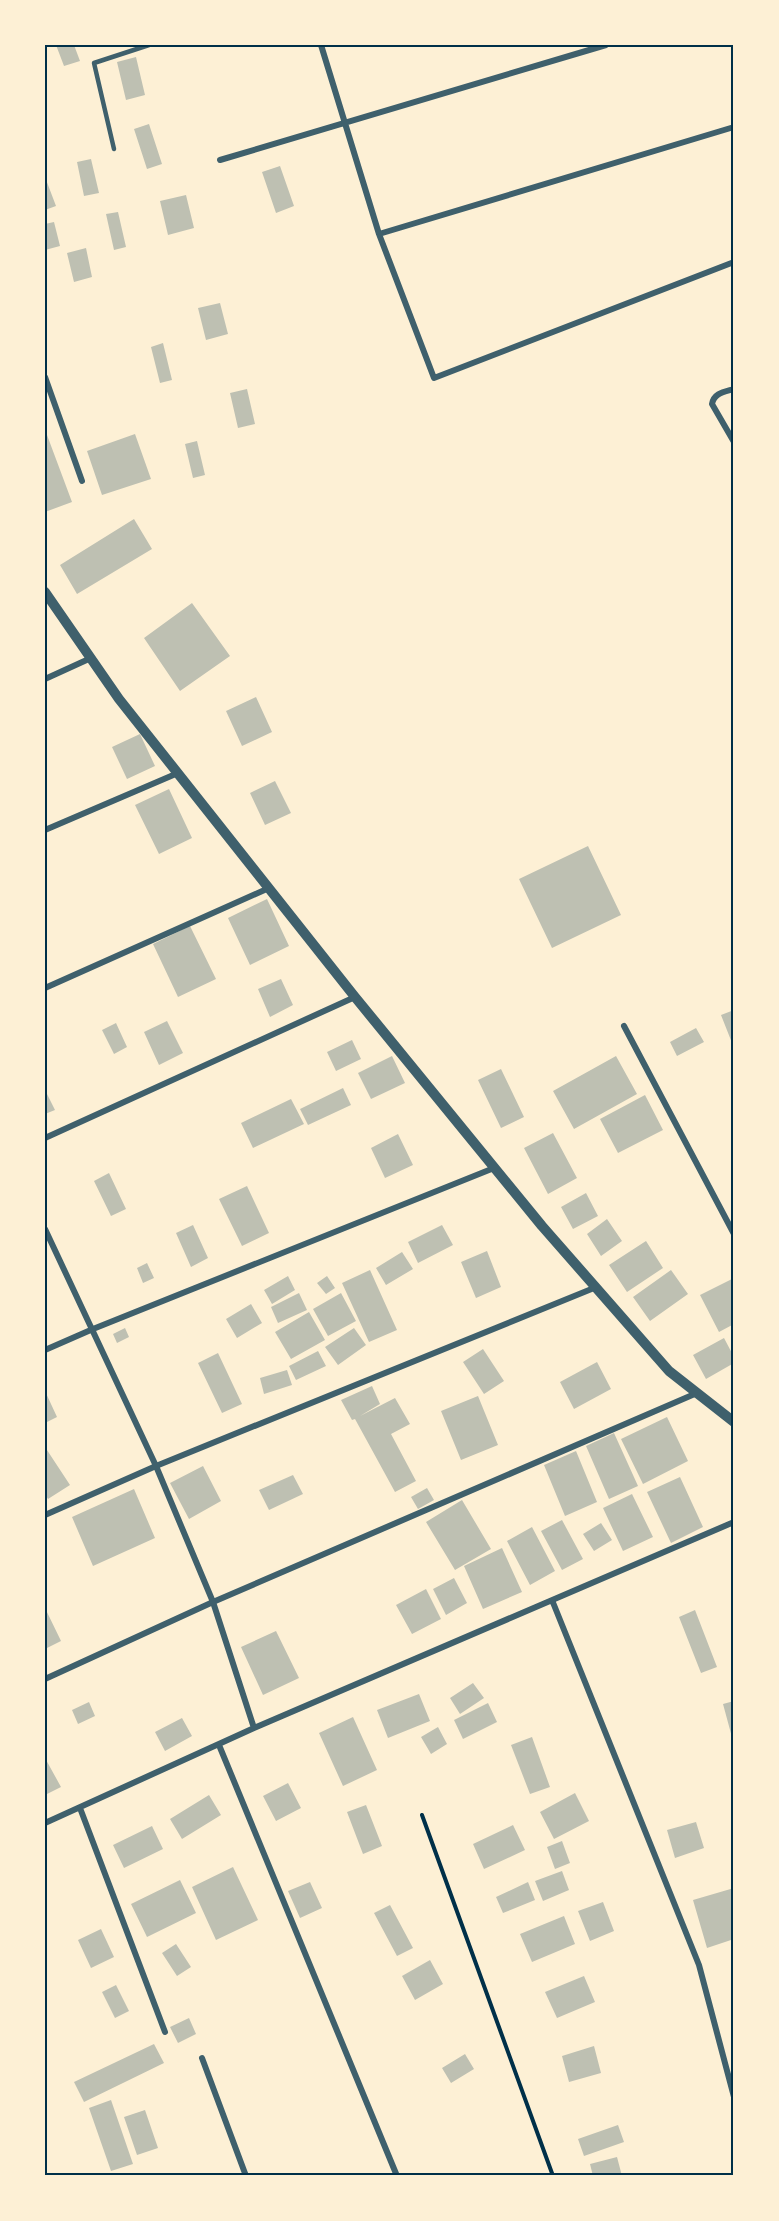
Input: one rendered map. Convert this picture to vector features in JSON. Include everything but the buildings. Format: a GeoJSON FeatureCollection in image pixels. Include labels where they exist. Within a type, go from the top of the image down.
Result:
{"type":"FeatureCollection","features":[{"type":"Feature","properties":{"kind":"street"},"geometry":{"type":"LineString","coordinates":[[321,45],[379,234],[434,378],[734,262]]}},
{"type":"Feature","properties":{"kind":"street"},"geometry":{"type":"LineString","coordinates":[[220,160],[606,45]]}},
{"type":"Feature","properties":{"kind":"street"},"geometry":{"type":"LineString","coordinates":[[379,234],[734,127]]}},
{"type":"Feature","properties":{"kind":"street"},"geometry":{"type":"LineString","coordinates":[[45,377],[82,481]]}},
{"type":"Feature","properties":{"kind":"street"},"geometry":{"type":"LineString","coordinates":[[734,389],[719,394],[712,404],[734,442]]}},
{"type":"Feature","properties":{"kind":"street"},"geometry":{"type":"LineString","coordinates":[[45,592],[119,699],[355,998],[494,1168],[594,1288],[669,1371],[734,1422]]}},
{"type":"Feature","properties":{"kind":"street"},"geometry":{"type":"LineString","coordinates":[[45,680],[91,658]]}},
{"type":"Feature","properties":{"kind":"street"},"geometry":{"type":"LineString","coordinates":[[45,830],[178,772]]}},
{"type":"Feature","properties":{"kind":"street"},"geometry":{"type":"LineString","coordinates":[[45,988],[269,888]]}},
{"type":"Feature","properties":{"kind":"street"},"geometry":{"type":"LineString","coordinates":[[45,1138],[355,998]]}},
{"type":"Feature","properties":{"kind":"street"},"geometry":{"type":"LineString","coordinates":[[624,1026],[734,1234]]}},
{"type":"Feature","properties":{"kind":"street"},"geometry":{"type":"LineString","coordinates":[[45,1350],[494,1168]]}},
{"type":"Feature","properties":{"kind":"street"},"geometry":{"type":"LineString","coordinates":[[45,1229],[156,1466],[213,1602],[254,1728]]}},
{"type":"Feature","properties":{"kind":"street"},"geometry":{"type":"LineString","coordinates":[[45,1515],[156,1466],[594,1288]]}},
{"type":"Feature","properties":{"kind":"street"},"geometry":{"type":"LineString","coordinates":[[45,1679],[213,1602],[697,1393]]}},
{"type":"Feature","properties":{"kind":"street"},"geometry":{"type":"LineString","coordinates":[[45,1823],[254,1728],[734,1522]]}},
{"type":"Feature","properties":{"kind":"street"},"geometry":{"type":"LineString","coordinates":[[552,1600],[699,1965],[734,2097]]}},
{"type":"Feature","properties":{"kind":"street"},"geometry":{"type":"LineString","coordinates":[[219,1745],[397,2176]]}},
{"type":"Feature","properties":{"kind":"street"},"geometry":{"type":"LineString","coordinates":[[81,1808],[165,2032]]}},
{"type":"Feature","properties":{"kind":"street"},"geometry":{"type":"LineString","coordinates":[[202,2058],[246,2176]]}},
{"type":"Feature","properties":{"kind":"lane"},"geometry":{"type":"LineString","coordinates":[[114,149],[94,63],[150,45]]}},
{"type":"Feature","properties":{"kind":"path"},"geometry":{"type":"LineString","coordinates":[[422,1815],[553,2176]]}}]}
